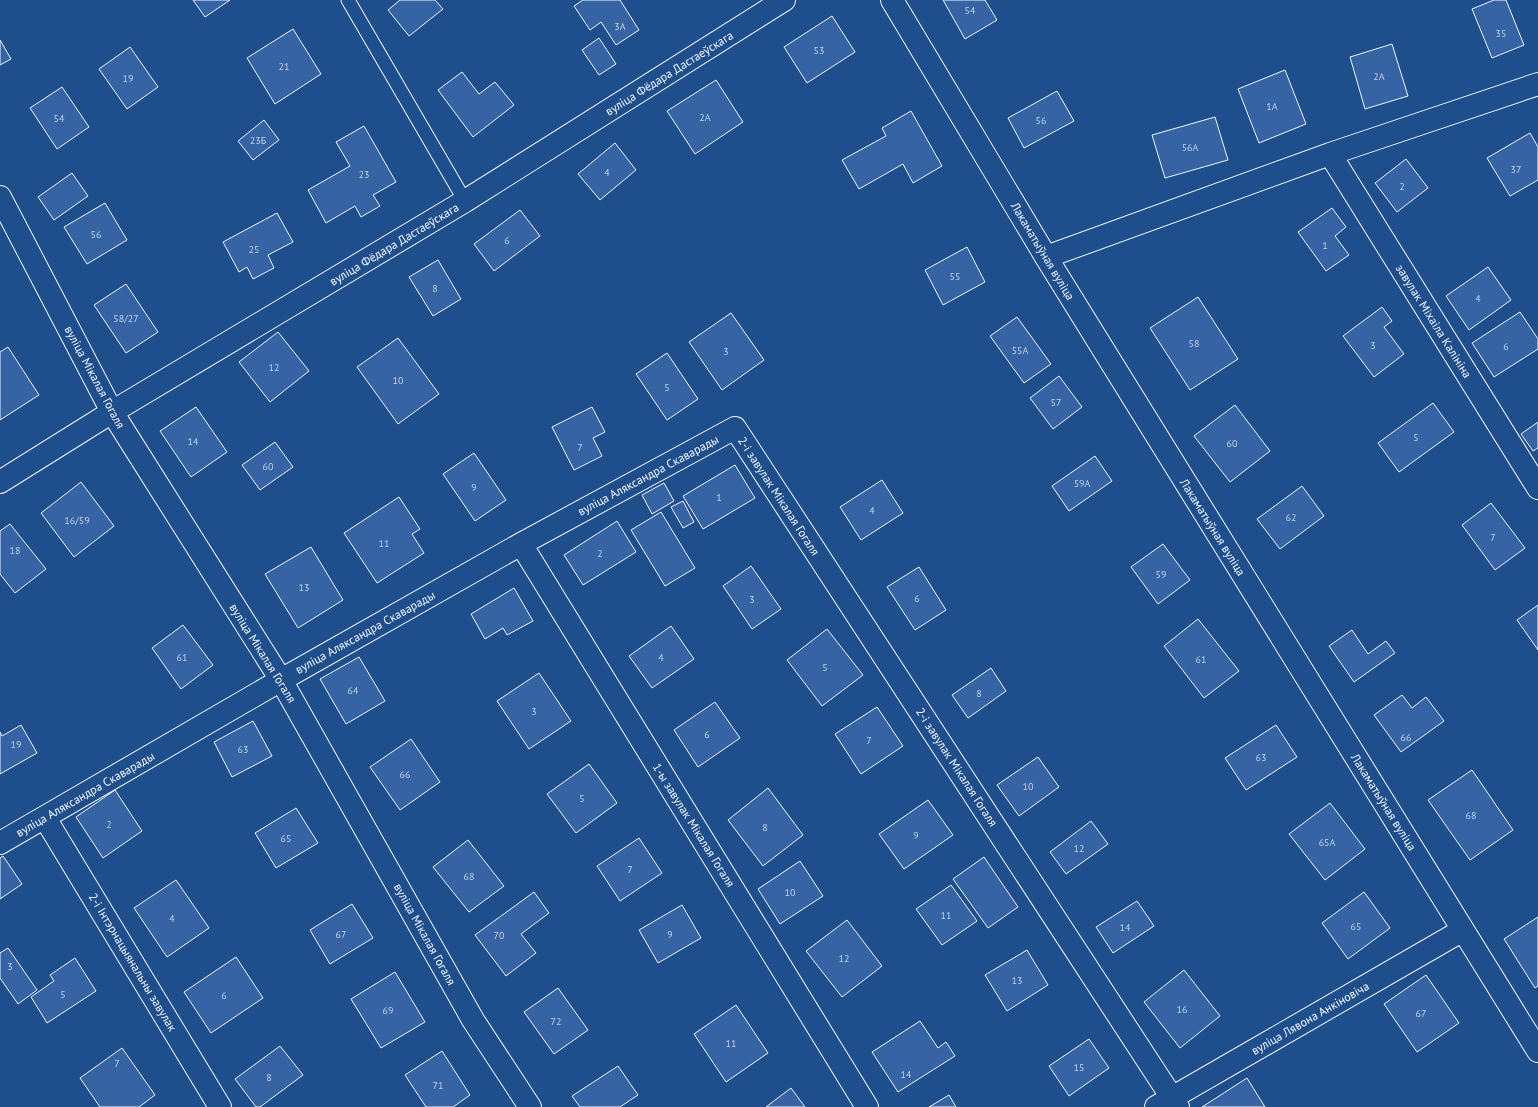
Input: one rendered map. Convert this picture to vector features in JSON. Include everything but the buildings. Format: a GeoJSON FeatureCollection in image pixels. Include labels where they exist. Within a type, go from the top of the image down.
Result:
{"type":"FeatureCollection","features":[{"type":"Feature","properties":{"kind":"street","name":"вуліца Фёдара Дастаеўскага"},"geometry":{"type":"LineString","coordinates":[[0,482],[112,412],[465,201],[784,0]]}},
{"type":"Feature","properties":{"kind":"street","name":"Лакаматыўная вуліца"},"geometry":{"type":"LineString","coordinates":[[892,0],[1046,256],[1538,1051]]}},
{"type":"Feature","properties":{"kind":"street"},"geometry":{"type":"LineString","coordinates":[[1046,256],[1330,154],[1538,84]]}},
{"type":"Feature","properties":{"kind":"street","name":"завулак Міхаіла Калініна"},"geometry":{"type":"LineString","coordinates":[[1330,154],[1538,488]]}},
{"type":"Feature","properties":{"kind":"street","name":"вуліца Мікалая Гогаля"},"geometry":{"type":"LineString","coordinates":[[0,197],[112,412],[281,680],[473,1020],[530,1107]]}},
{"type":"Feature","properties":{"kind":"street","name":"вуліца Аляксандра Скаварады"},"geometry":{"type":"LineString","coordinates":[[0,843],[281,680],[521,544],[734,428]]}},
{"type":"Feature","properties":{"kind":"street","name":"2-і завулак Мікалая Гогаля"},"geometry":{"type":"LineString","coordinates":[[734,428],[1169,1104]]}},
{"type":"Feature","properties":{"kind":"street","name":"1-ы завулак Мікалая Гогаля"},"geometry":{"type":"LineString","coordinates":[[521,544],[867,1107]]}},
{"type":"Feature","properties":{"kind":"street","name":"2-і Інтэрнацыянальны завулак"},"geometry":{"type":"LineString","coordinates":[[45,818],[220,1107]]}},
{"type":"Feature","properties":{"kind":"street","name":"вуліца Лявона Анкіновіча"},"geometry":{"type":"LineString","coordinates":[[1169,1104],[1463,930]]}},
{"type":"Feature","properties":{"kind":"lane"},"geometry":{"type":"LineString","coordinates":[[348,0],[465,201]]}}]}
